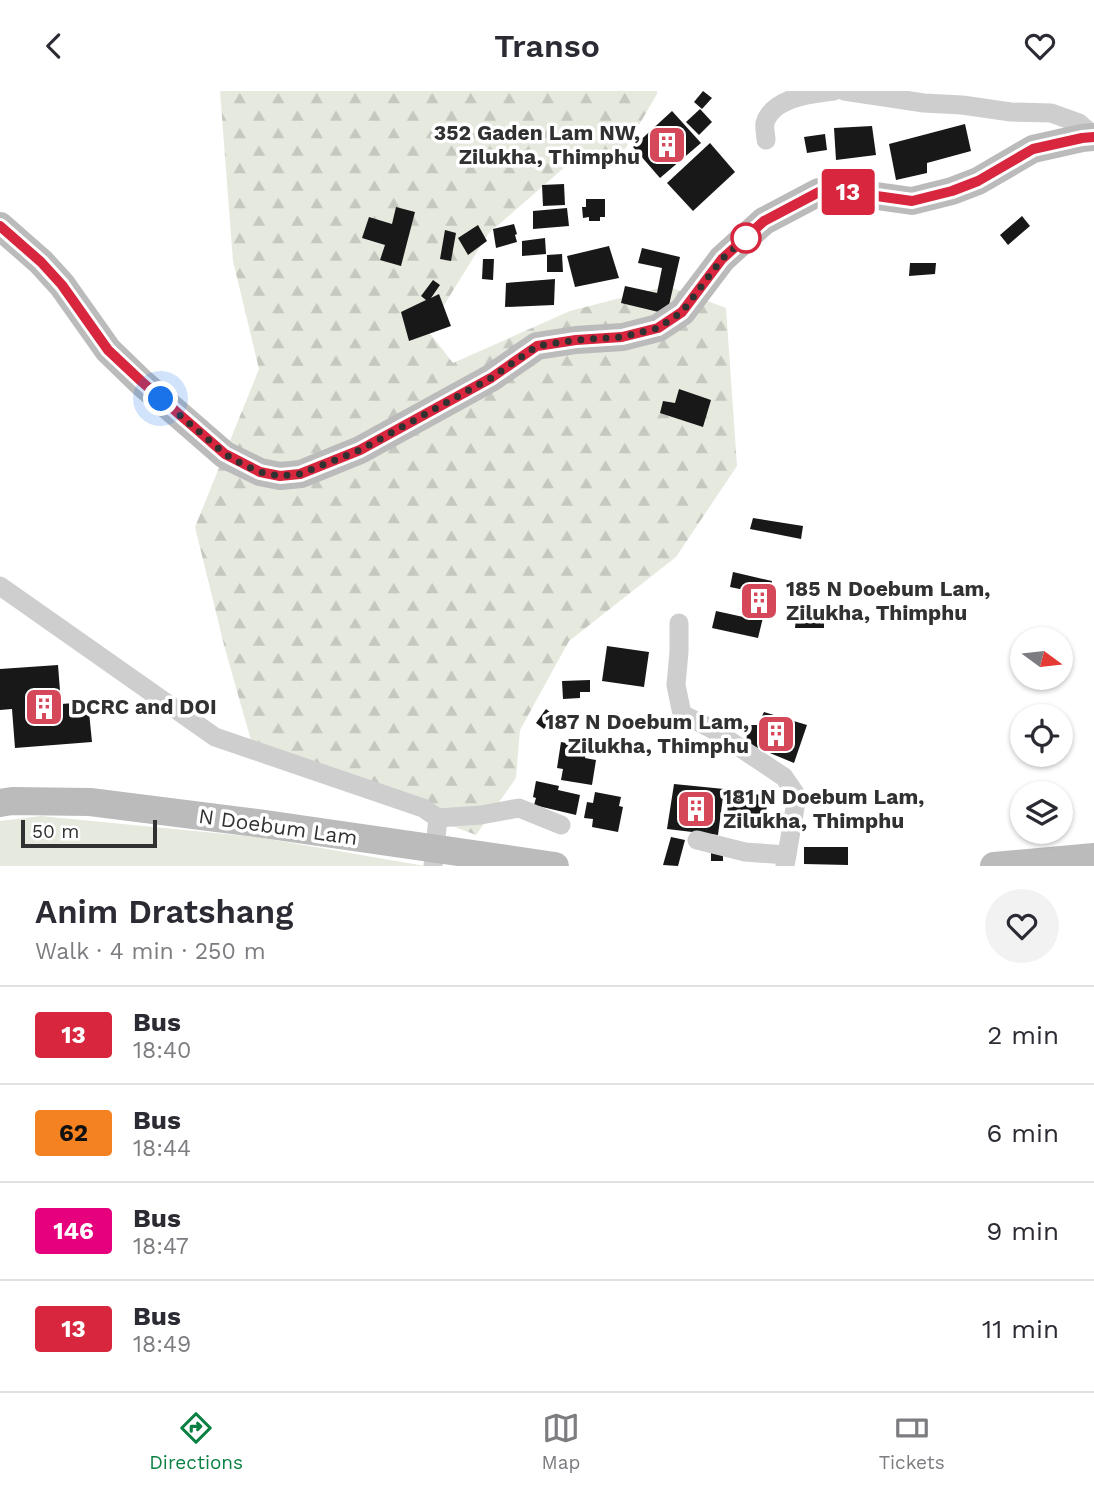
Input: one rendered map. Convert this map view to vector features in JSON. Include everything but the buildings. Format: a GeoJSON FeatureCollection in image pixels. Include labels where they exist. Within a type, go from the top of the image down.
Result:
{"type":"FeatureCollection","features":[{"type":"Feature","properties":{"kind":"main road"},"geometry":{"type":"LineString","coordinates":[[0,226],[41,262],[62,285],[108,350],[141,381],[225,454],[260,472],[280,476],[300,474],[360,450],[491,378],[537,346],[622,337],[658,328],[682,312],[722,259],[764,221],[819,192],[841,191],[912,201],[978,181],[1033,149],[1094,137]]}},
{"type":"Feature","properties":{"kind":"main road","name":"N Doebum Lam"},"geometry":{"type":"LineString","coordinates":[[0,803],[90,802],[431,860]]}},
{"type":"Feature","properties":{"kind":"main road","name":"N Doebum Lam"},"geometry":{"type":"LineString","coordinates":[[0,822],[19,819],[96,822],[244,836],[431,860],[555,866]]}},
{"type":"Feature","properties":{"kind":"main road"},"geometry":{"type":"LineString","coordinates":[[994,866],[1094,857]]}},
{"type":"Feature","properties":{"kind":"street"},"geometry":{"type":"LineString","coordinates":[[766,140],[765,124],[773,109],[789,101],[834,91]]}},
{"type":"Feature","properties":{"kind":"street"},"geometry":{"type":"LineString","coordinates":[[844,91],[924,103],[1011,112],[1051,113],[1079,123],[1094,137]]}},
{"type":"Feature","properties":{"kind":"street"},"geometry":{"type":"LineString","coordinates":[[0,586],[215,737],[424,808],[438,818],[481,815],[519,808],[561,825]]}},
{"type":"Feature","properties":{"kind":"street"},"geometry":{"type":"LineString","coordinates":[[679,623],[676,685],[682,714],[712,729],[784,777],[797,796],[786,860],[697,840]]}},
{"type":"Feature","properties":{"kind":"street"},"geometry":{"type":"LineString","coordinates":[[431,860],[438,818]]}},
{"type":"Feature","properties":{"kind":"green space"},"geometry":{"type":"Polygon","coordinates":[[[220,91],[657,91],[625,149],[566,166],[488,234],[428,331],[453,363],[570,311],[667,286],[726,308],[737,466],[676,557],[569,641],[520,730],[516,778],[476,835],[254,751],[195,527],[259,369],[233,261],[220,91]]]}},
{"type":"Feature","properties":{"kind":"green space"},"geometry":{"type":"Polygon","coordinates":[[[41,816],[257,837],[425,866],[0,866],[0,821],[41,816]]]}},
{"type":"Feature","properties":{"kind":"bus line","name":"13"},"geometry":{"type":"LineString","coordinates":[[0,226],[41,262],[62,285],[108,350],[141,381],[225,454],[260,472],[280,476],[300,474],[360,450],[491,378],[537,346],[622,337],[658,328],[682,312],[722,259],[764,221],[819,192],[841,191],[912,201],[978,181],[1033,149],[1094,137]]}},
{"type":"Feature","properties":{"kind":"place","name":"352 Gaden Lam NW, Zilukha, Thimphu"},"geometry":{"type":"Point","coordinates":[667,145]}},
{"type":"Feature","properties":{"kind":"place","name":"185 N Doebum Lam, Zilukha, Thimphu"},"geometry":{"type":"Point","coordinates":[759,601]}},
{"type":"Feature","properties":{"kind":"place","name":"DCRC and DOI"},"geometry":{"type":"Point","coordinates":[44,707]}},
{"type":"Feature","properties":{"kind":"place","name":"187 N Doebum Lam, Zilukha, Thimphu"},"geometry":{"type":"Point","coordinates":[776,734]}},
{"type":"Feature","properties":{"kind":"place","name":"181 N Doebum Lam, Zilukha, Thimphu"},"geometry":{"type":"Point","coordinates":[696,809]}},
{"type":"Feature","properties":{"kind":"route"},"geometry":{"type":"LineString","coordinates":[[161,399],[225,454],[242,464],[260,472],[280,476],[300,474],[360,450],[491,378],[537,346],[622,337],[658,328],[682,312],[722,259],[750,234],[746,238]]}}]}
